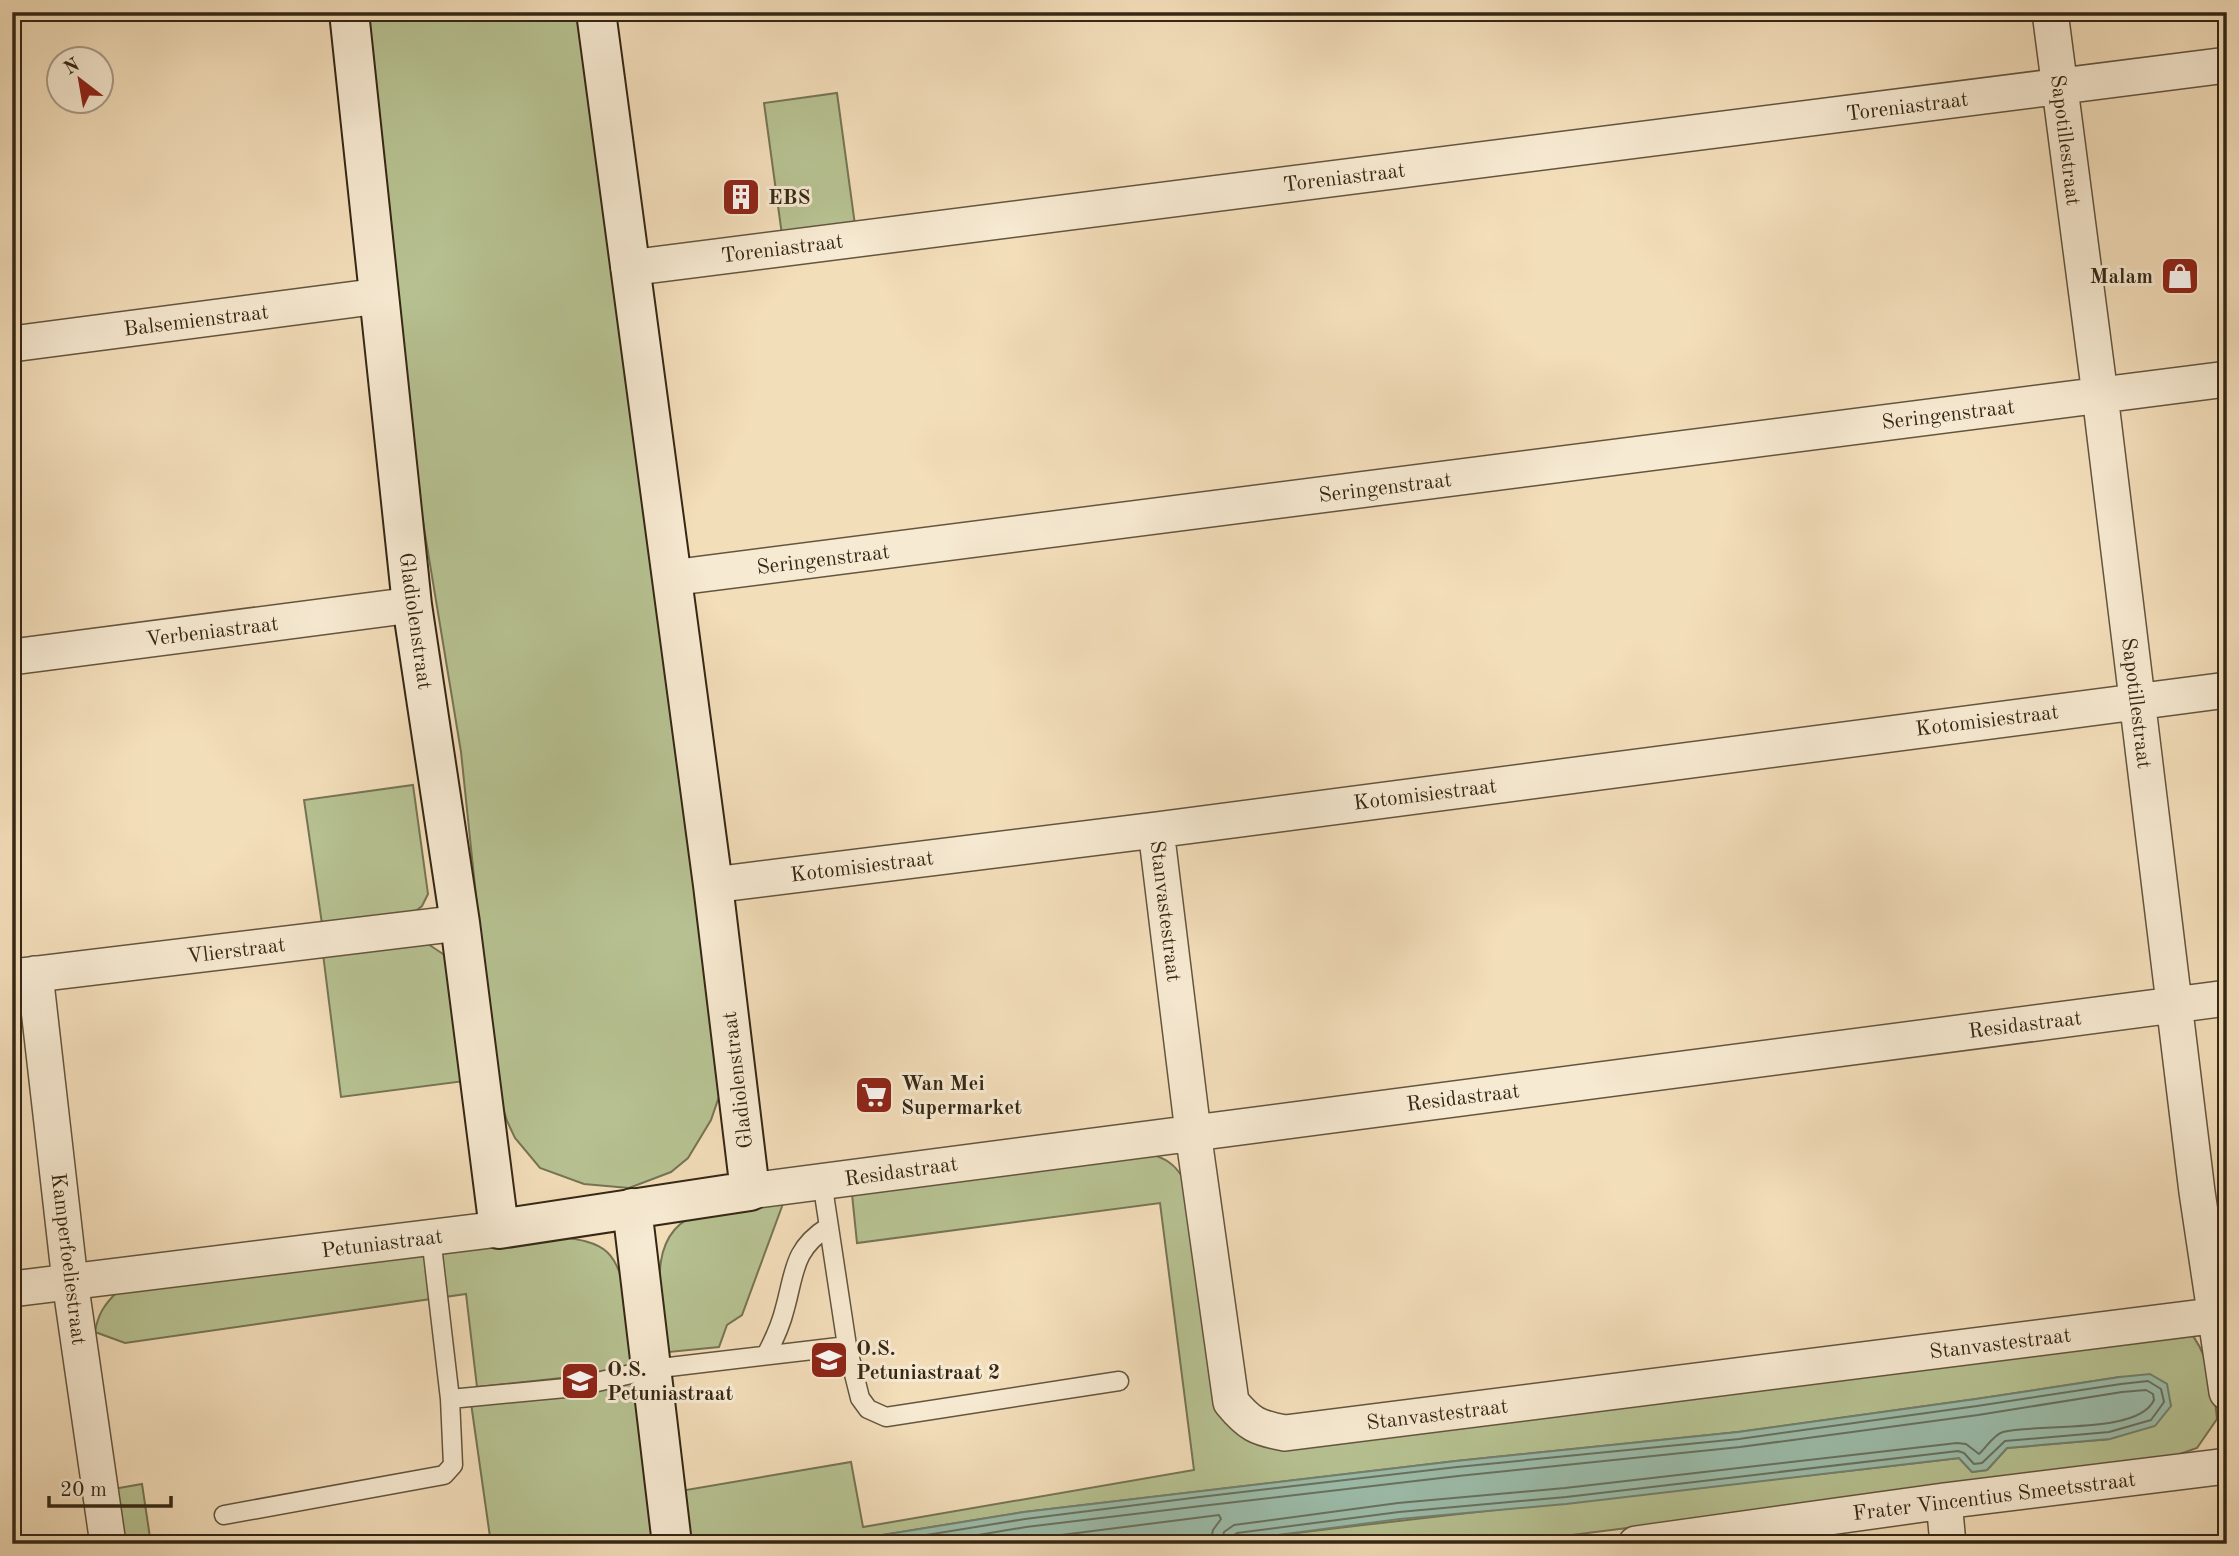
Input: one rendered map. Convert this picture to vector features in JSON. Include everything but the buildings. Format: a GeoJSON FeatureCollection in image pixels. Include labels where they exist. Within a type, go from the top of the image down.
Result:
{"type":"FeatureCollection","features":[{"type":"Feature","properties":{"kind":"street","name":"Gladiolenstraat"},"geometry":{"type":"LineString","coordinates":[[349,12],[412,605],[460,923],[499,1228]]}},
{"type":"Feature","properties":{"kind":"street","name":"Gladiolenstraat"},"geometry":{"type":"LineString","coordinates":[[596,12],[713,885],[750,1191]]}},
{"type":"Feature","properties":{"kind":"street","name":"Sapotillestraat"},"geometry":{"type":"LineString","coordinates":[[2050,12],[2100,395],[2197,1192],[2221,1315],[2227,1392]]}},
{"type":"Feature","properties":{"kind":"street","name":"Toreniastraat"},"geometry":{"type":"LineString","coordinates":[[629,268],[2227,65]]}},
{"type":"Feature","properties":{"kind":"street","name":"Balsemienstraat"},"geometry":{"type":"LineString","coordinates":[[12,344],[379,296]]}},
{"type":"Feature","properties":{"kind":"street","name":"Seringenstraat"},"geometry":{"type":"LineString","coordinates":[[671,578],[2227,379]]}},
{"type":"Feature","properties":{"kind":"street","name":"Verbeniastraat"},"geometry":{"type":"LineString","coordinates":[[12,657],[412,605]]}},
{"type":"Feature","properties":{"kind":"street","name":"Kotomisiestraat"},"geometry":{"type":"LineString","coordinates":[[713,885],[2227,690]]}},
{"type":"Feature","properties":{"kind":"street","name":"Stanvastestraat"},"geometry":{"type":"LineString","coordinates":[[1156,830],[1193,1132],[1231,1402],[1242,1416],[1259,1429],[1285,1433],[2221,1315]]}},
{"type":"Feature","properties":{"kind":"street","name":"Vlierstraat"},"geometry":{"type":"LineString","coordinates":[[24,975],[460,923]]}},
{"type":"Feature","properties":{"kind":"street","name":"Kamperfoeliestraat"},"geometry":{"type":"LineString","coordinates":[[24,975],[108,1544]]}},
{"type":"Feature","properties":{"kind":"street","name":"Residastraat"},"geometry":{"type":"LineString","coordinates":[[750,1191],[2227,998]]}},
{"type":"Feature","properties":{"kind":"street","name":"Petuniastraat"},"geometry":{"type":"LineString","coordinates":[[12,1289],[499,1228],[750,1191]]}},
{"type":"Feature","properties":{"kind":"street"},"geometry":{"type":"LineString","coordinates":[[632,1208],[673,1544]]}},
{"type":"Feature","properties":{"kind":"street","name":"Frater Vincentius Smeetsstraat"},"geometry":{"type":"LineString","coordinates":[[1636,1544],[2227,1466]]}},
{"type":"Feature","properties":{"kind":"street"},"geometry":{"type":"LineString","coordinates":[[1944,1502],[1948,1544]]}},
{"type":"Feature","properties":{"kind":"lane"},"geometry":{"type":"LineString","coordinates":[[822,1181],[847,1346],[860,1398],[868,1409],[886,1417],[1119,1381]]}},
{"type":"Feature","properties":{"kind":"lane"},"geometry":{"type":"LineString","coordinates":[[766,1355],[778,1332],[792,1272],[804,1246],[828,1227]]}},
{"type":"Feature","properties":{"kind":"lane"},"geometry":{"type":"LineString","coordinates":[[224,1515],[444,1475],[453,1465],[450,1399],[431,1237]]}},
{"type":"Feature","properties":{"kind":"lane"},"geometry":{"type":"LineString","coordinates":[[450,1399],[576,1387],[652,1369],[847,1346]]}},
{"type":"Feature","properties":{"kind":"shaded area"},"geometry":{"type":"Polygon","coordinates":[[[368,12],[585,12],[724,1082],[711,1120],[688,1158],[671,1172],[629,1188],[584,1184],[540,1168],[515,1138],[500,1098],[461,752],[410,443],[368,12]]]}},
{"type":"Feature","properties":{"kind":"shaded area"},"geometry":{"type":"Polygon","coordinates":[[[837,93],[855,225],[782,235],[764,103],[837,93]]]}},
{"type":"Feature","properties":{"kind":"shaded area"},"geometry":{"type":"Polygon","coordinates":[[[413,785],[428,894],[422,906],[412,914],[322,924],[304,800],[413,785]]]}},
{"type":"Feature","properties":{"kind":"shaded area"},"geometry":{"type":"Polygon","coordinates":[[[425,942],[446,956],[465,1081],[341,1097],[323,954],[425,942]]]}},
{"type":"Feature","properties":{"kind":"shaded area"},"geometry":{"type":"Polygon","coordinates":[[[1147,1153],[1169,1162],[1185,1181],[1236,1425],[2186,1327],[2205,1359],[2212,1382],[2217,1419],[2197,1448],[2160,1461],[1500,1544],[1210,1544],[1959,1458],[1972,1472],[1987,1470],[2007,1448],[2110,1439],[2120,1377],[1738,1432],[1456,1461],[1024,1512],[827,1544],[688,1544],[680,1491],[851,1462],[863,1527],[1194,1470],[1160,1203],[857,1243],[852,1194],[1147,1153]]]}},
{"type":"Feature","properties":{"kind":"shaded area"},"geometry":{"type":"Polygon","coordinates":[[[784,1201],[742,1315],[727,1325],[719,1347],[669,1352],[660,1292],[660,1271],[663,1252],[671,1235],[684,1221],[704,1212],[784,1201]]]}},
{"type":"Feature","properties":{"kind":"shaded area"},"geometry":{"type":"Polygon","coordinates":[[[560,1237],[597,1245],[615,1262],[625,1291],[635,1370],[477,1387],[466,1294],[125,1343],[95,1332],[102,1310],[117,1292],[560,1237]]]}},
{"type":"Feature","properties":{"kind":"shaded area"},"geometry":{"type":"Polygon","coordinates":[[[636,1383],[660,1544],[491,1544],[471,1403],[636,1383]]]}},
{"type":"Feature","properties":{"kind":"shaded area"},"geometry":{"type":"Polygon","coordinates":[[[142,1484],[151,1544],[120,1544],[113,1489],[142,1484]]]}},
{"type":"Feature","properties":{"kind":"water"},"geometry":{"type":"Polygon","coordinates":[[[2150,1374],[2167,1384],[2171,1406],[2155,1426],[2110,1439],[2007,1448],[1987,1470],[1972,1472],[1959,1458],[1566,1504],[1400,1519],[1210,1544],[827,1544],[1024,1512],[1456,1461],[1738,1432],[2150,1374]]]}},
{"type":"Feature","properties":{"kind":"place","name":"EBS"},"geometry":{"type":"Point","coordinates":[741,197]}},
{"type":"Feature","properties":{"kind":"place","name":"Malam"},"geometry":{"type":"Point","coordinates":[2180,276]}},
{"type":"Feature","properties":{"kind":"place","name":"Wan Mei Supermarket"},"geometry":{"type":"Point","coordinates":[874,1095]}},
{"type":"Feature","properties":{"kind":"place","name":"O.S. Petuniastraat 2"},"geometry":{"type":"Point","coordinates":[829,1360]}},
{"type":"Feature","properties":{"kind":"place","name":"O.S. Petuniastraat"},"geometry":{"type":"Point","coordinates":[580,1381]}}]}
